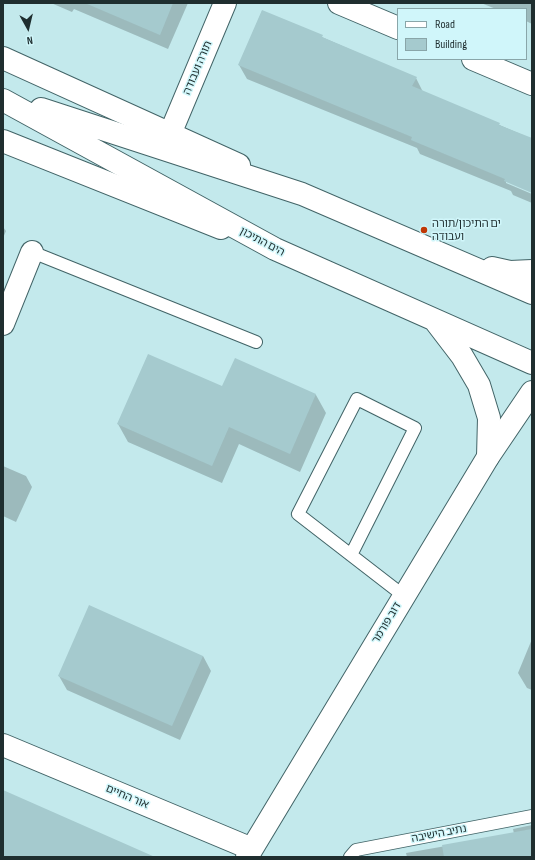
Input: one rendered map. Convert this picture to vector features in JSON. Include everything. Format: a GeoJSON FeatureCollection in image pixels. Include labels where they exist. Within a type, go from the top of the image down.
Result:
{"type":"FeatureCollection","features":[{"type":"Feature","properties":{"kind":"street","name":"תורה ועבודה"},"geometry":{"type":"LineString","coordinates":[[170,134],[225,3]]}},
{"type":"Feature","properties":{"kind":"street"},"geometry":{"type":"LineString","coordinates":[[339,3],[397,28]]}},
{"type":"Feature","properties":{"kind":"street"},"geometry":{"type":"LineString","coordinates":[[3,58],[302,194]]}},
{"type":"Feature","properties":{"kind":"street"},"geometry":{"type":"LineString","coordinates":[[475,60],[532,84]]}},
{"type":"Feature","properties":{"kind":"street","name":"הים התיכון"},"geometry":{"type":"LineString","coordinates":[[3,98],[302,194],[532,293]]}},
{"type":"Feature","properties":{"kind":"street","name":"הים התיכון"},"geometry":{"type":"LineString","coordinates":[[3,98],[275,249],[532,363]]}},
{"type":"Feature","properties":{"kind":"street"},"geometry":{"type":"LineString","coordinates":[[3,141],[275,249]]}},
{"type":"Feature","properties":{"kind":"street"},"geometry":{"type":"LineString","coordinates":[[3,324],[32,252]]}},
{"type":"Feature","properties":{"kind":"street"},"geometry":{"type":"LineString","coordinates":[[449,257],[510,272],[532,272]]}},
{"type":"Feature","properties":{"kind":"street"},"geometry":{"type":"LineString","coordinates":[[434,320],[462,356],[478,385],[489,418],[488,457]]}},
{"type":"Feature","properties":{"kind":"street","name":"דוב פורמר"},"geometry":{"type":"LineString","coordinates":[[249,853],[488,457],[532,392]]}},
{"type":"Feature","properties":{"kind":"street","name":"אור החיים"},"geometry":{"type":"LineString","coordinates":[[3,745],[249,853]]}},
{"type":"Feature","properties":{"kind":"lane"},"geometry":{"type":"LineString","coordinates":[[32,252],[256,342]]}},
{"type":"Feature","properties":{"kind":"lane"},"geometry":{"type":"LineString","coordinates":[[351,555],[415,428],[357,399],[298,514],[351,555],[404,596]]}},
{"type":"Feature","properties":{"kind":"lane","name":"נתיב הישיבה"},"geometry":{"type":"LineString","coordinates":[[350,857],[356,850],[532,816]]}},
{"type":"Feature","properties":{"kind":"building"},"geometry":{"type":"Polygon","coordinates":[[[85,3],[173,3],[160,35],[85,3]]]}},
{"type":"Feature","properties":{"kind":"building"},"geometry":{"type":"Polygon","coordinates":[[[262,10],[323,35],[322,37],[417,77],[412,86],[532,138],[532,193],[504,181],[505,179],[411,140],[412,137],[238,65],[262,10]]]}},
{"type":"Feature","properties":{"kind":"building"},"geometry":{"type":"Polygon","coordinates":[[[148,354],[222,386],[235,358],[316,394],[290,454],[229,427],[212,466],[117,424],[148,354]]]}},
{"type":"Feature","properties":{"kind":"building"},"geometry":{"type":"Polygon","coordinates":[[[89,605],[203,656],[172,726],[58,676],[89,605]]]}},
{"type":"Feature","properties":{"kind":"building"},"geometry":{"type":"Polygon","coordinates":[[[3,790],[155,857],[3,857],[3,790]]]}},
{"type":"Feature","properties":{"kind":"building"},"geometry":{"type":"Polygon","coordinates":[[[532,829],[532,857],[444,857],[442,845],[532,829]]]}},
{"type":"Feature","properties":{"kind":"place","name":"ים התיכון/תורה ועבודה"},"geometry":{"type":"Point","coordinates":[424,230]}}]}
